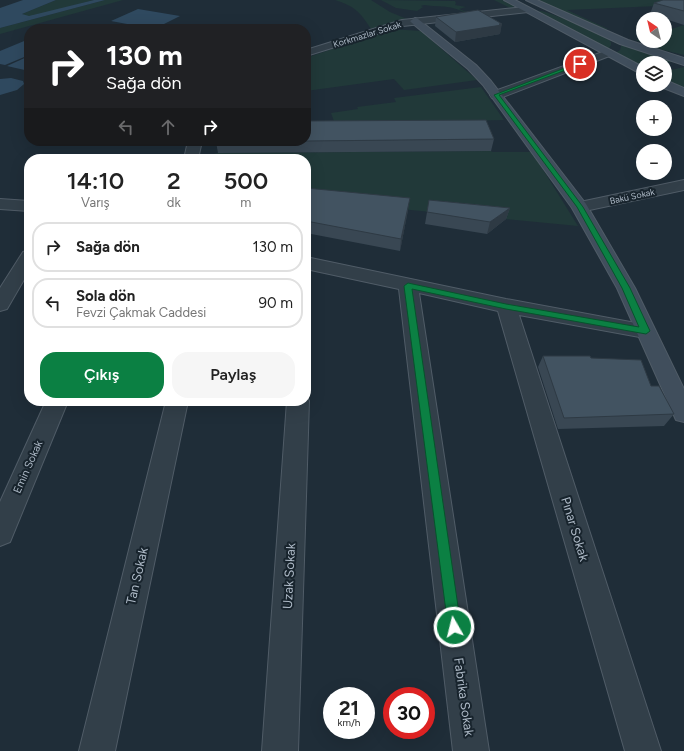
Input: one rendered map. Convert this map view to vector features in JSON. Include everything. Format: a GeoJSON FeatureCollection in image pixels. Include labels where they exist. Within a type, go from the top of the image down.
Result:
{"type":"FeatureCollection","features":[{"type":"Feature","properties":{"kind":"main road"},"geometry":{"type":"LineString","coordinates":[[508,0],[636,68]]}},
{"type":"Feature","properties":{"kind":"main road"},"geometry":{"type":"LineString","coordinates":[[530,0],[644,49],[684,62]]}},
{"type":"Feature","properties":{"kind":"main road"},"geometry":{"type":"LineString","coordinates":[[525,10],[545,11],[584,24]]}},
{"type":"Feature","properties":{"kind":"main road"},"geometry":{"type":"LineString","coordinates":[[415,21],[472,67],[496,95],[580,207],[626,288],[684,413]]}},
{"type":"Feature","properties":{"kind":"main road"},"geometry":{"type":"LineString","coordinates":[[608,54],[617,47],[612,36]]}},
{"type":"Feature","properties":{"kind":"main road"},"geometry":{"type":"LineString","coordinates":[[672,67],[684,66]]}},
{"type":"Feature","properties":{"kind":"street","name":"Korkmazlar Sokak"},"geometry":{"type":"LineString","coordinates":[[311,51],[389,26],[415,21],[525,10]]}},
{"type":"Feature","properties":{"kind":"street"},"geometry":{"type":"LineString","coordinates":[[496,95],[608,54]]}},
{"type":"Feature","properties":{"kind":"street","name":"Bakü Sokak"},"geometry":{"type":"LineString","coordinates":[[580,207],[684,185]]}},
{"type":"Feature","properties":{"kind":"street"},"geometry":{"type":"LineString","coordinates":[[1,205],[24,206]]}},
{"type":"Feature","properties":{"kind":"street"},"geometry":{"type":"LineString","coordinates":[[0,304],[24,264]]}},
{"type":"Feature","properties":{"kind":"street"},"geometry":{"type":"LineString","coordinates":[[311,264],[506,306],[646,331]]}},
{"type":"Feature","properties":{"kind":"street","name":"Fabrika Sokak"},"geometry":{"type":"LineString","coordinates":[[408,286],[471,751]]}},
{"type":"Feature","properties":{"kind":"street","name":"Pınar Sokak"},"geometry":{"type":"LineString","coordinates":[[506,306],[643,751]]}},
{"type":"Feature","properties":{"kind":"street","name":"Emin Sokak"},"geometry":{"type":"LineString","coordinates":[[0,533],[55,406]]}},
{"type":"Feature","properties":{"kind":"street","name":"Tan Sokak"},"geometry":{"type":"LineString","coordinates":[[97,751],[176,406]]}},
{"type":"Feature","properties":{"kind":"street","name":"Uzak Sokak"},"geometry":{"type":"LineString","coordinates":[[280,751],[298,406]]}},
{"type":"Feature","properties":{"kind":"green space"},"geometry":{"type":"Polygon","coordinates":[[[56,0],[94,0],[34,16],[25,16],[22,14],[56,0]]]}},
{"type":"Feature","properties":{"kind":"green space"},"geometry":{"type":"Polygon","coordinates":[[[105,0],[123,0],[36,24],[24,24],[24,27],[0,34],[0,28],[105,0]]]}},
{"type":"Feature","properties":{"kind":"green space"},"geometry":{"type":"Polygon","coordinates":[[[335,0],[371,0],[390,12],[407,19],[371,29],[356,10],[335,0]]]}},
{"type":"Feature","properties":{"kind":"green space"},"geometry":{"type":"Polygon","coordinates":[[[381,0],[455,1],[455,5],[466,7],[459,9],[469,13],[510,8],[494,0],[503,0],[513,5],[514,8],[469,14],[452,8],[424,5],[417,11],[396,8],[381,0]]]}},
{"type":"Feature","properties":{"kind":"green space"},"geometry":{"type":"Polygon","coordinates":[[[537,0],[684,0],[658,6],[567,10],[608,29],[605,30],[537,0]]]}},
{"type":"Feature","properties":{"kind":"green space"},"geometry":{"type":"Polygon","coordinates":[[[541,11],[600,34],[611,42],[611,45],[608,50],[534,12],[541,11]]]}},
{"type":"Feature","properties":{"kind":"green space"},"geometry":{"type":"Polygon","coordinates":[[[684,25],[684,55],[657,48],[672,48],[672,29],[684,25]]]}},
{"type":"Feature","properties":{"kind":"green space"},"geometry":{"type":"Polygon","coordinates":[[[391,29],[421,31],[477,80],[404,90],[394,79],[311,90],[311,56],[391,29]]]}},
{"type":"Feature","properties":{"kind":"green space"},"geometry":{"type":"Polygon","coordinates":[[[622,43],[659,56],[636,56],[636,65],[614,54],[620,50],[622,43]]]}},
{"type":"Feature","properties":{"kind":"green space"},"geometry":{"type":"Polygon","coordinates":[[[684,67],[684,87],[672,82],[672,70],[684,67]]]}},
{"type":"Feature","properties":{"kind":"green space"},"geometry":{"type":"Polygon","coordinates":[[[481,87],[504,120],[335,124],[331,113],[358,109],[357,107],[396,102],[394,98],[481,87]]]}},
{"type":"Feature","properties":{"kind":"green space"},"geometry":{"type":"Polygon","coordinates":[[[532,152],[578,226],[311,200],[311,154],[214,154],[532,152]]]}},
{"type":"Feature","properties":{"kind":"water"},"geometry":{"type":"Polygon","coordinates":[[[23,0],[56,0],[22,14],[29,16],[94,0],[105,0],[0,28],[0,8],[23,0]]]}},
{"type":"Feature","properties":{"kind":"water"},"geometry":{"type":"Polygon","coordinates":[[[138,9],[180,16],[164,24],[127,24],[111,21],[138,9]]]}},
{"type":"Feature","properties":{"kind":"water"},"geometry":{"type":"Polygon","coordinates":[[[24,41],[24,57],[5,65],[0,64],[0,51],[24,41]]]}},
{"type":"Feature","properties":{"kind":"water"},"geometry":{"type":"Polygon","coordinates":[[[24,58],[24,70],[7,66],[24,58]]]}},
{"type":"Feature","properties":{"kind":"water"},"geometry":{"type":"Polygon","coordinates":[[[11,78],[23,81],[24,84],[17,90],[0,95],[0,79],[11,78]]]}},
{"type":"Feature","properties":{"kind":"building"},"geometry":{"type":"Polygon","coordinates":[[[663,0],[684,0],[684,11],[654,3],[663,0]]]}},
{"type":"Feature","properties":{"kind":"building"},"geometry":{"type":"Polygon","coordinates":[[[478,10],[502,25],[456,32],[436,17],[478,10]]]}},
{"type":"Feature","properties":{"kind":"building"},"geometry":{"type":"Polygon","coordinates":[[[486,120],[494,139],[311,141],[311,121],[486,120]]]}},
{"type":"Feature","properties":{"kind":"building"},"geometry":{"type":"Polygon","coordinates":[[[311,188],[410,198],[401,239],[311,222],[311,188]]]}},
{"type":"Feature","properties":{"kind":"building"},"geometry":{"type":"Polygon","coordinates":[[[429,200],[510,208],[490,222],[427,212],[429,200]]]}},
{"type":"Feature","properties":{"kind":"building"},"geometry":{"type":"Polygon","coordinates":[[[543,356],[590,356],[591,358],[641,360],[651,386],[659,386],[674,414],[564,418],[543,356]]]}},
{"type":"Feature","properties":{"kind":"route"},"geometry":{"type":"LineString","coordinates":[[454,627],[408,286],[506,306],[646,331],[626,288],[580,207],[496,95],[580,64]]}}]}
